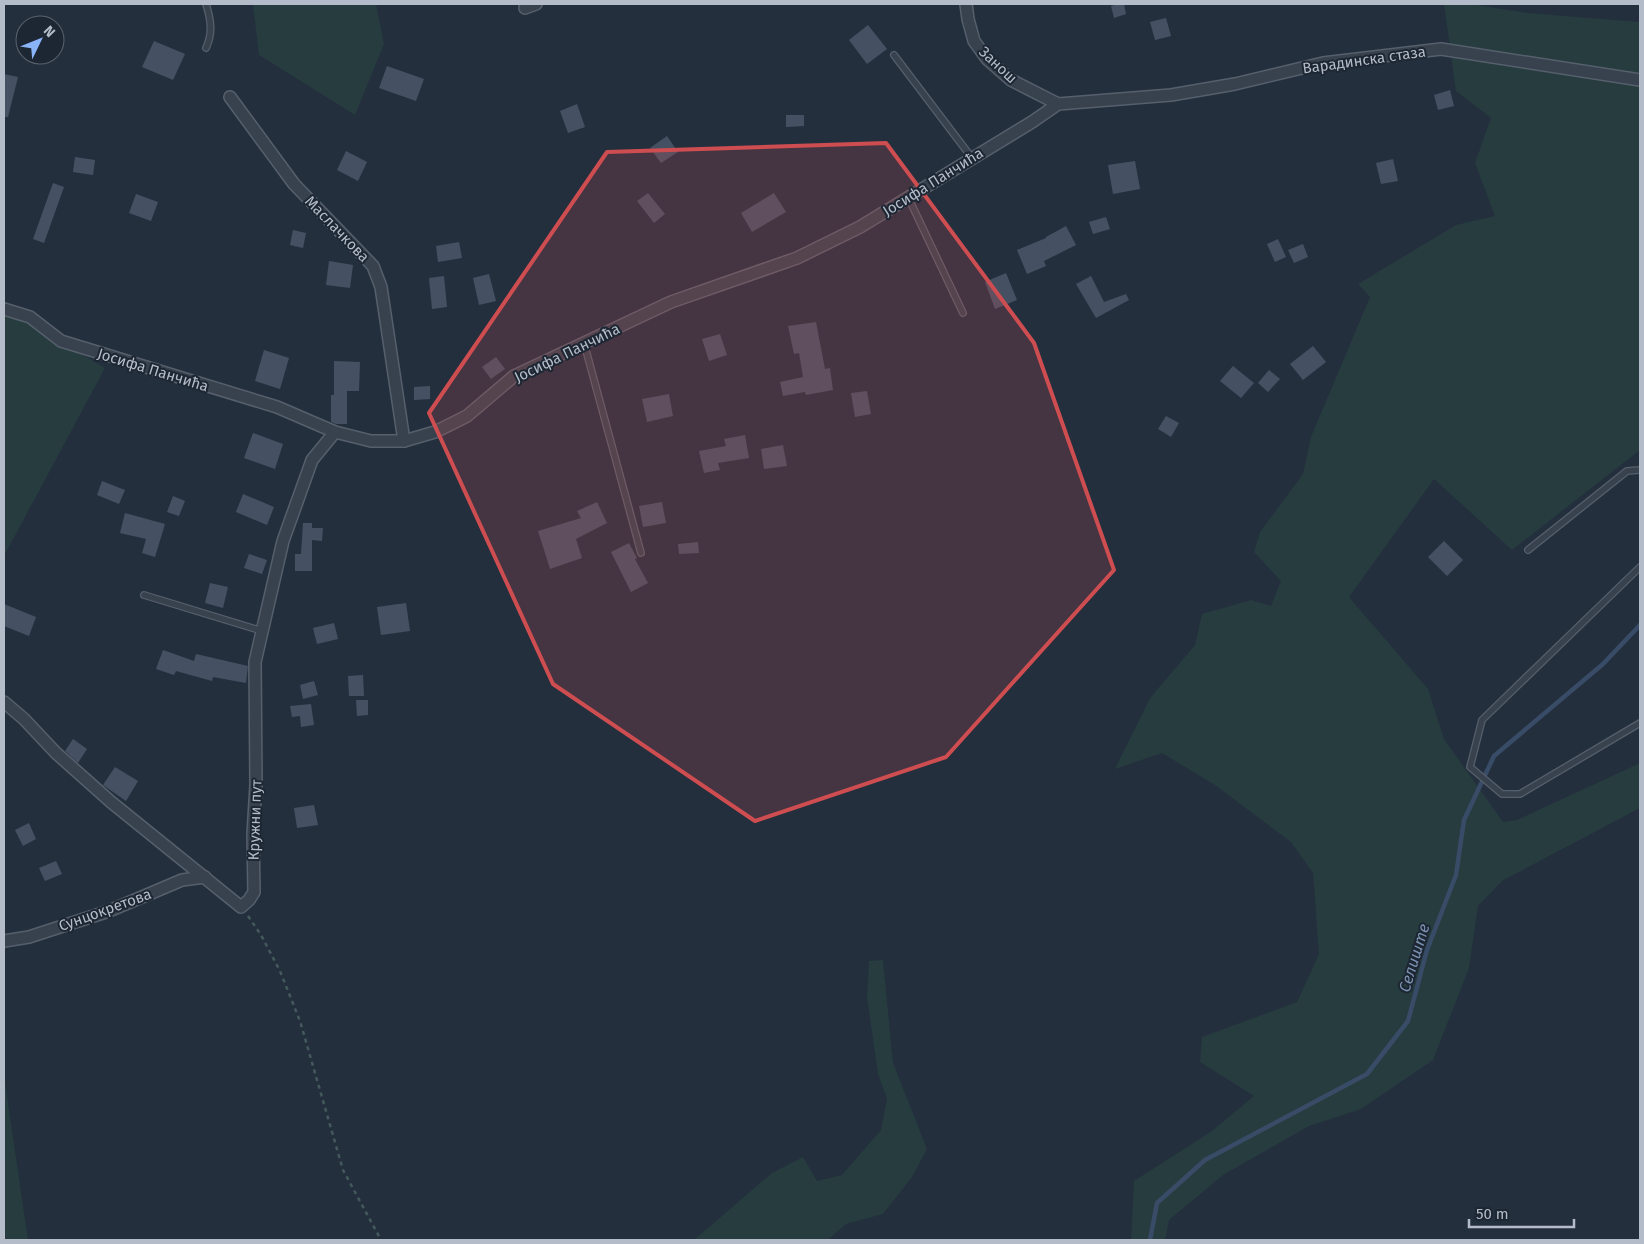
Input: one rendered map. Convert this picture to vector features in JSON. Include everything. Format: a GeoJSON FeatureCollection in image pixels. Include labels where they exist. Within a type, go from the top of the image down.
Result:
{"type":"FeatureCollection","features":[{"type":"Feature","properties":{"kind":"street","name":"Занош"},"geometry":{"type":"LineString","coordinates":[[966,4],[974,41],[987,59],[1011,80],[1058,104]]}},
{"type":"Feature","properties":{"kind":"street","name":"Варадинска стаза"},"geometry":{"type":"LineString","coordinates":[[1058,104],[1171,95],[1235,84],[1323,63],[1441,49],[1640,80]]}},
{"type":"Feature","properties":{"kind":"street","name":"Маслачкова"},"geometry":{"type":"LineString","coordinates":[[230,97],[294,184],[373,266],[381,287],[404,441]]}},
{"type":"Feature","properties":{"kind":"street","name":"Јосифа Панчића"},"geometry":{"type":"LineString","coordinates":[[4,309],[30,317],[61,342],[278,407],[335,432],[371,441],[404,441],[435,432],[467,416],[514,376],[671,302],[798,258],[860,227],[1032,122],[1058,104]]}},
{"type":"Feature","properties":{"kind":"street","name":"Кружни пут"},"geometry":{"type":"LineString","coordinates":[[241,907],[254,892],[253,834],[256,786],[255,662],[283,541],[312,460],[335,432]]}},
{"type":"Feature","properties":{"kind":"street"},"geometry":{"type":"LineString","coordinates":[[4,702],[111,802],[241,907]]}},
{"type":"Feature","properties":{"kind":"street","name":"Сунцокретова"},"geometry":{"type":"LineString","coordinates":[[4,941],[28,937],[109,911],[182,880],[205,877]]}},
{"type":"Feature","properties":{"kind":"lane"},"geometry":{"type":"LineString","coordinates":[[206,4],[211,20],[210,39],[206,48]]}},
{"type":"Feature","properties":{"kind":"lane"},"geometry":{"type":"LineString","coordinates":[[894,55],[972,158]]}},
{"type":"Feature","properties":{"kind":"lane"},"geometry":{"type":"LineString","coordinates":[[908,197],[963,313]]}},
{"type":"Feature","properties":{"kind":"lane"},"geometry":{"type":"LineString","coordinates":[[584,343],[641,553]]}},
{"type":"Feature","properties":{"kind":"lane"},"geometry":{"type":"LineString","coordinates":[[1528,550],[1627,471],[1640,470]]}},
{"type":"Feature","properties":{"kind":"lane"},"geometry":{"type":"LineString","coordinates":[[1640,567],[1482,720],[1470,767],[1502,794],[1520,794],[1640,723]]}},
{"type":"Feature","properties":{"kind":"lane"},"geometry":{"type":"LineString","coordinates":[[144,595],[262,631]]}},
{"type":"Feature","properties":{"kind":"path"},"geometry":{"type":"LineString","coordinates":[[241,907],[261,935],[280,971],[300,1021],[343,1170],[381,1240]]}},
{"type":"Feature","properties":{"kind":"highlighted area"},"geometry":{"type":"Polygon","coordinates":[[[886,143],[1034,343],[1114,570],[946,757],[755,821],[553,684],[429,413],[607,152],[886,143]]]}},
{"type":"Feature","properties":{"kind":"green space"},"geometry":{"type":"Polygon","coordinates":[[[253,4],[376,4],[384,44],[355,115],[259,55],[253,4]]]}},
{"type":"Feature","properties":{"kind":"green space"},"geometry":{"type":"Polygon","coordinates":[[[1444,4],[1470,4],[1527,13],[1640,22],[1640,450],[1512,550],[1434,479],[1349,597],[1428,689],[1444,739],[1503,822],[1517,820],[1640,763],[1640,808],[1502,881],[1478,906],[1469,968],[1433,1060],[1361,1109],[1309,1126],[1223,1175],[1169,1220],[1165,1240],[1131,1240],[1134,1181],[1212,1131],[1254,1096],[1200,1062],[1202,1037],[1297,1002],[1319,954],[1313,873],[1291,842],[1215,785],[1162,753],[1115,769],[1150,698],[1195,645],[1202,614],[1251,600],[1271,606],[1281,581],[1254,552],[1260,532],[1303,474],[1311,437],[1370,297],[1358,284],[1456,225],[1495,216],[1475,163],[1491,118],[1456,91],[1444,4]]]}},
{"type":"Feature","properties":{"kind":"green space"},"geometry":{"type":"Polygon","coordinates":[[[4,316],[22,319],[105,368],[4,556],[4,316]]]}},
{"type":"Feature","properties":{"kind":"green space"},"geometry":{"type":"Polygon","coordinates":[[[883,960],[893,1063],[927,1149],[912,1177],[883,1214],[846,1224],[828,1240],[694,1240],[772,1173],[803,1157],[817,1181],[842,1175],[881,1130],[887,1099],[878,1074],[867,997],[869,961],[883,960]]]}},
{"type":"Feature","properties":{"kind":"green space"},"geometry":{"type":"Polygon","coordinates":[[[4,1076],[28,1240],[4,1240],[4,1076]]]}},
{"type":"Feature","properties":{"kind":"building"},"geometry":{"type":"Polygon","coordinates":[[[1124,4],[1126,14],[1114,18],[1111,6],[1124,4]]]}},
{"type":"Feature","properties":{"kind":"building"},"geometry":{"type":"Polygon","coordinates":[[[1166,18],[1171,36],[1155,40],[1150,22],[1166,18]]]}},
{"type":"Feature","properties":{"kind":"building"},"geometry":{"type":"Polygon","coordinates":[[[868,25],[887,49],[867,64],[849,40],[868,25]]]}},
{"type":"Feature","properties":{"kind":"building"},"geometry":{"type":"Polygon","coordinates":[[[154,41],[185,54],[173,80],[142,67],[154,41]]]}},
{"type":"Feature","properties":{"kind":"building"},"geometry":{"type":"Polygon","coordinates":[[[387,66],[424,79],[416,101],[379,88],[387,66]]]}},
{"type":"Feature","properties":{"kind":"building"},"geometry":{"type":"Polygon","coordinates":[[[4,74],[18,77],[8,117],[4,117],[4,74]]]}},
{"type":"Feature","properties":{"kind":"building"},"geometry":{"type":"Polygon","coordinates":[[[1450,90],[1454,106],[1438,110],[1434,95],[1450,90]]]}},
{"type":"Feature","properties":{"kind":"building"},"geometry":{"type":"Polygon","coordinates":[[[577,104],[585,127],[568,133],[560,111],[577,104]]]}},
{"type":"Feature","properties":{"kind":"building"},"geometry":{"type":"Polygon","coordinates":[[[786,115],[804,115],[804,126],[786,127],[786,115]]]}},
{"type":"Feature","properties":{"kind":"building"},"geometry":{"type":"Polygon","coordinates":[[[667,136],[678,152],[661,163],[650,148],[667,136]]]}},
{"type":"Feature","properties":{"kind":"building"},"geometry":{"type":"Polygon","coordinates":[[[346,151],[367,162],[358,181],[337,170],[346,151]]]}},
{"type":"Feature","properties":{"kind":"building"},"geometry":{"type":"Polygon","coordinates":[[[75,157],[95,160],[93,175],[73,172],[75,157]]]}},
{"type":"Feature","properties":{"kind":"building"},"geometry":{"type":"Polygon","coordinates":[[[1393,159],[1398,181],[1381,184],[1376,163],[1393,159]]]}},
{"type":"Feature","properties":{"kind":"building"},"geometry":{"type":"Polygon","coordinates":[[[1135,161],[1140,189],[1113,194],[1108,165],[1135,161]]]}},
{"type":"Feature","properties":{"kind":"building"},"geometry":{"type":"Polygon","coordinates":[[[53,183],[64,187],[44,243],[33,239],[53,183]]]}},
{"type":"Feature","properties":{"kind":"building"},"geometry":{"type":"Polygon","coordinates":[[[648,193],[665,214],[654,223],[637,201],[648,193]]]}},
{"type":"Feature","properties":{"kind":"building"},"geometry":{"type":"Polygon","coordinates":[[[774,193],[786,212],[752,232],[741,213],[774,193]]]}},
{"type":"Feature","properties":{"kind":"building"},"geometry":{"type":"Polygon","coordinates":[[[136,194],[158,202],[151,221],[129,213],[136,194]]]}},
{"type":"Feature","properties":{"kind":"building"},"geometry":{"type":"Polygon","coordinates":[[[1106,217],[1110,229],[1093,234],[1089,222],[1106,217]]]}},
{"type":"Feature","properties":{"kind":"building"},"geometry":{"type":"Polygon","coordinates":[[[1066,226],[1076,245],[1044,261],[1046,266],[1027,274],[1017,250],[1046,238],[1066,226]]]}},
{"type":"Feature","properties":{"kind":"building"},"geometry":{"type":"Polygon","coordinates":[[[293,230],[306,233],[303,248],[290,245],[293,230]]]}},
{"type":"Feature","properties":{"kind":"building"},"geometry":{"type":"Polygon","coordinates":[[[1278,239],[1286,257],[1275,262],[1267,244],[1278,239]]]}},
{"type":"Feature","properties":{"kind":"building"},"geometry":{"type":"Polygon","coordinates":[[[459,242],[462,258],[438,262],[436,246],[459,242]]]}},
{"type":"Feature","properties":{"kind":"building"},"geometry":{"type":"Polygon","coordinates":[[[1303,244],[1308,257],[1294,263],[1288,250],[1303,244]]]}},
{"type":"Feature","properties":{"kind":"building"},"geometry":{"type":"Polygon","coordinates":[[[329,261],[353,265],[350,288],[326,285],[329,261]]]}},
{"type":"Feature","properties":{"kind":"building"},"geometry":{"type":"Polygon","coordinates":[[[1006,273],[1017,300],[995,309],[985,282],[1006,273]]]}},
{"type":"Feature","properties":{"kind":"building"},"geometry":{"type":"Polygon","coordinates":[[[489,274],[496,301],[479,305],[473,278],[489,274]]]}},
{"type":"Feature","properties":{"kind":"building"},"geometry":{"type":"Polygon","coordinates":[[[444,276],[447,307],[432,309],[429,278],[444,276]]]}},
{"type":"Feature","properties":{"kind":"building"},"geometry":{"type":"Polygon","coordinates":[[[1091,276],[1104,302],[1126,294],[1129,300],[1096,318],[1076,284],[1091,276]]]}},
{"type":"Feature","properties":{"kind":"building"},"geometry":{"type":"Polygon","coordinates":[[[816,322],[825,369],[830,368],[833,390],[806,395],[805,392],[783,396],[780,382],[803,377],[799,353],[794,354],[788,326],[816,322]]]}},
{"type":"Feature","properties":{"kind":"building"},"geometry":{"type":"Polygon","coordinates":[[[720,334],[727,355],[709,361],[702,339],[720,334]]]}},
{"type":"Feature","properties":{"kind":"building"},"geometry":{"type":"Polygon","coordinates":[[[1313,346],[1326,362],[1303,380],[1290,364],[1313,346]]]}},
{"type":"Feature","properties":{"kind":"building"},"geometry":{"type":"Polygon","coordinates":[[[264,350],[289,358],[280,389],[255,381],[264,350]]]}},
{"type":"Feature","properties":{"kind":"building"},"geometry":{"type":"Polygon","coordinates":[[[496,357],[505,369],[491,379],[482,367],[496,357]]]}},
{"type":"Feature","properties":{"kind":"building"},"geometry":{"type":"Polygon","coordinates":[[[334,361],[360,362],[359,391],[347,391],[347,424],[331,422],[331,395],[334,395],[334,361]]]}},
{"type":"Feature","properties":{"kind":"building"},"geometry":{"type":"Polygon","coordinates":[[[1233,366],[1254,383],[1241,398],[1220,381],[1233,366]]]}},
{"type":"Feature","properties":{"kind":"building"},"geometry":{"type":"Polygon","coordinates":[[[1269,370],[1280,379],[1268,392],[1258,383],[1269,370]]]}},
{"type":"Feature","properties":{"kind":"building"},"geometry":{"type":"Polygon","coordinates":[[[430,386],[430,399],[414,400],[414,387],[430,386]]]}},
{"type":"Feature","properties":{"kind":"building"},"geometry":{"type":"Polygon","coordinates":[[[867,391],[871,414],[855,417],[851,393],[867,391]]]}},
{"type":"Feature","properties":{"kind":"building"},"geometry":{"type":"Polygon","coordinates":[[[669,394],[673,416],[647,422],[642,399],[669,394]]]}},
{"type":"Feature","properties":{"kind":"building"},"geometry":{"type":"Polygon","coordinates":[[[1166,416],[1179,423],[1171,437],[1158,429],[1166,416]]]}},
{"type":"Feature","properties":{"kind":"building"},"geometry":{"type":"Polygon","coordinates":[[[253,433],[283,444],[275,469],[244,458],[253,433]]]}},
{"type":"Feature","properties":{"kind":"building"},"geometry":{"type":"Polygon","coordinates":[[[745,435],[749,458],[718,463],[720,470],[704,473],[699,451],[726,446],[724,439],[745,435]]]}},
{"type":"Feature","properties":{"kind":"building"},"geometry":{"type":"Polygon","coordinates":[[[783,445],[787,466],[764,469],[761,449],[783,445]]]}},
{"type":"Feature","properties":{"kind":"building"},"geometry":{"type":"Polygon","coordinates":[[[102,481],[125,490],[119,504],[97,495],[102,481]]]}},
{"type":"Feature","properties":{"kind":"building"},"geometry":{"type":"Polygon","coordinates":[[[243,494],[274,507],[267,525],[236,512],[243,494]]]}},
{"type":"Feature","properties":{"kind":"building"},"geometry":{"type":"Polygon","coordinates":[[[173,496],[185,501],[179,516],[167,512],[173,496]]]}},
{"type":"Feature","properties":{"kind":"building"},"geometry":{"type":"Polygon","coordinates":[[[597,502],[607,523],[576,539],[582,558],[550,569],[538,531],[581,518],[577,511],[597,502]]]}},
{"type":"Feature","properties":{"kind":"building"},"geometry":{"type":"Polygon","coordinates":[[[662,502],[666,523],[643,527],[639,506],[662,502]]]}},
{"type":"Feature","properties":{"kind":"building"},"geometry":{"type":"Polygon","coordinates":[[[125,513],[165,524],[155,557],[142,553],[146,539],[120,533],[125,513]]]}},
{"type":"Feature","properties":{"kind":"building"},"geometry":{"type":"Polygon","coordinates":[[[303,523],[312,523],[312,528],[323,528],[322,541],[312,540],[312,571],[295,571],[295,554],[301,554],[303,523]]]}},
{"type":"Feature","properties":{"kind":"building"},"geometry":{"type":"Polygon","coordinates":[[[1444,541],[1463,560],[1447,576],[1428,557],[1444,541]]]}},
{"type":"Feature","properties":{"kind":"building"},"geometry":{"type":"Polygon","coordinates":[[[698,542],[699,553],[679,554],[678,544],[698,542]]]}},
{"type":"Feature","properties":{"kind":"building"},"geometry":{"type":"Polygon","coordinates":[[[629,543],[648,583],[631,592],[611,552],[629,543]]]}},
{"type":"Feature","properties":{"kind":"building"},"geometry":{"type":"Polygon","coordinates":[[[249,554],[267,560],[262,574],[244,568],[249,554]]]}},
{"type":"Feature","properties":{"kind":"building"},"geometry":{"type":"Polygon","coordinates":[[[210,583],[228,587],[223,608],[205,603],[210,583]]]}},
{"type":"Feature","properties":{"kind":"building"},"geometry":{"type":"Polygon","coordinates":[[[406,603],[410,631],[381,635],[377,607],[406,603]]]}},
{"type":"Feature","properties":{"kind":"building"},"geometry":{"type":"Polygon","coordinates":[[[4,604],[36,617],[29,636],[4,626],[4,604]]]}},
{"type":"Feature","properties":{"kind":"building"},"geometry":{"type":"Polygon","coordinates":[[[334,623],[338,639],[317,644],[313,628],[334,623]]]}},
{"type":"Feature","properties":{"kind":"building"},"geometry":{"type":"Polygon","coordinates":[[[163,650],[194,661],[196,654],[248,666],[246,683],[213,677],[212,681],[176,671],[174,675],[156,669],[163,650]]]}},
{"type":"Feature","properties":{"kind":"building"},"geometry":{"type":"Polygon","coordinates":[[[363,675],[364,696],[349,696],[348,676],[363,675]]]}},
{"type":"Feature","properties":{"kind":"building"},"geometry":{"type":"Polygon","coordinates":[[[314,681],[318,695],[303,699],[300,685],[314,681]]]}},
{"type":"Feature","properties":{"kind":"building"},"geometry":{"type":"Polygon","coordinates":[[[356,700],[368,700],[368,715],[357,716],[356,700]]]}},
{"type":"Feature","properties":{"kind":"building"},"geometry":{"type":"Polygon","coordinates":[[[311,704],[314,725],[301,727],[300,716],[292,717],[290,706],[311,704]]]}},
{"type":"Feature","properties":{"kind":"building"},"geometry":{"type":"Polygon","coordinates":[[[73,739],[87,749],[78,763],[65,751],[73,739]]]}},
{"type":"Feature","properties":{"kind":"building"},"geometry":{"type":"Polygon","coordinates":[[[115,767],[138,781],[126,801],[103,785],[115,767]]]}},
{"type":"Feature","properties":{"kind":"building"},"geometry":{"type":"Polygon","coordinates":[[[314,805],[318,825],[297,828],[294,808],[314,805]]]}},
{"type":"Feature","properties":{"kind":"building"},"geometry":{"type":"Polygon","coordinates":[[[29,823],[36,839],[23,846],[15,830],[29,823]]]}},
{"type":"Feature","properties":{"kind":"building"},"geometry":{"type":"Polygon","coordinates":[[[56,861],[62,874],[45,881],[39,868],[56,861]]]}},
{"type":"Feature","properties":{"kind":"waterway","name":"Селиште"},"geometry":{"type":"LineString","coordinates":[[1150,1240],[1157,1203],[1205,1160],[1367,1074],[1408,1021],[1427,950],[1456,875],[1464,820],[1494,756],[1603,664],[1640,625]]}}]}
